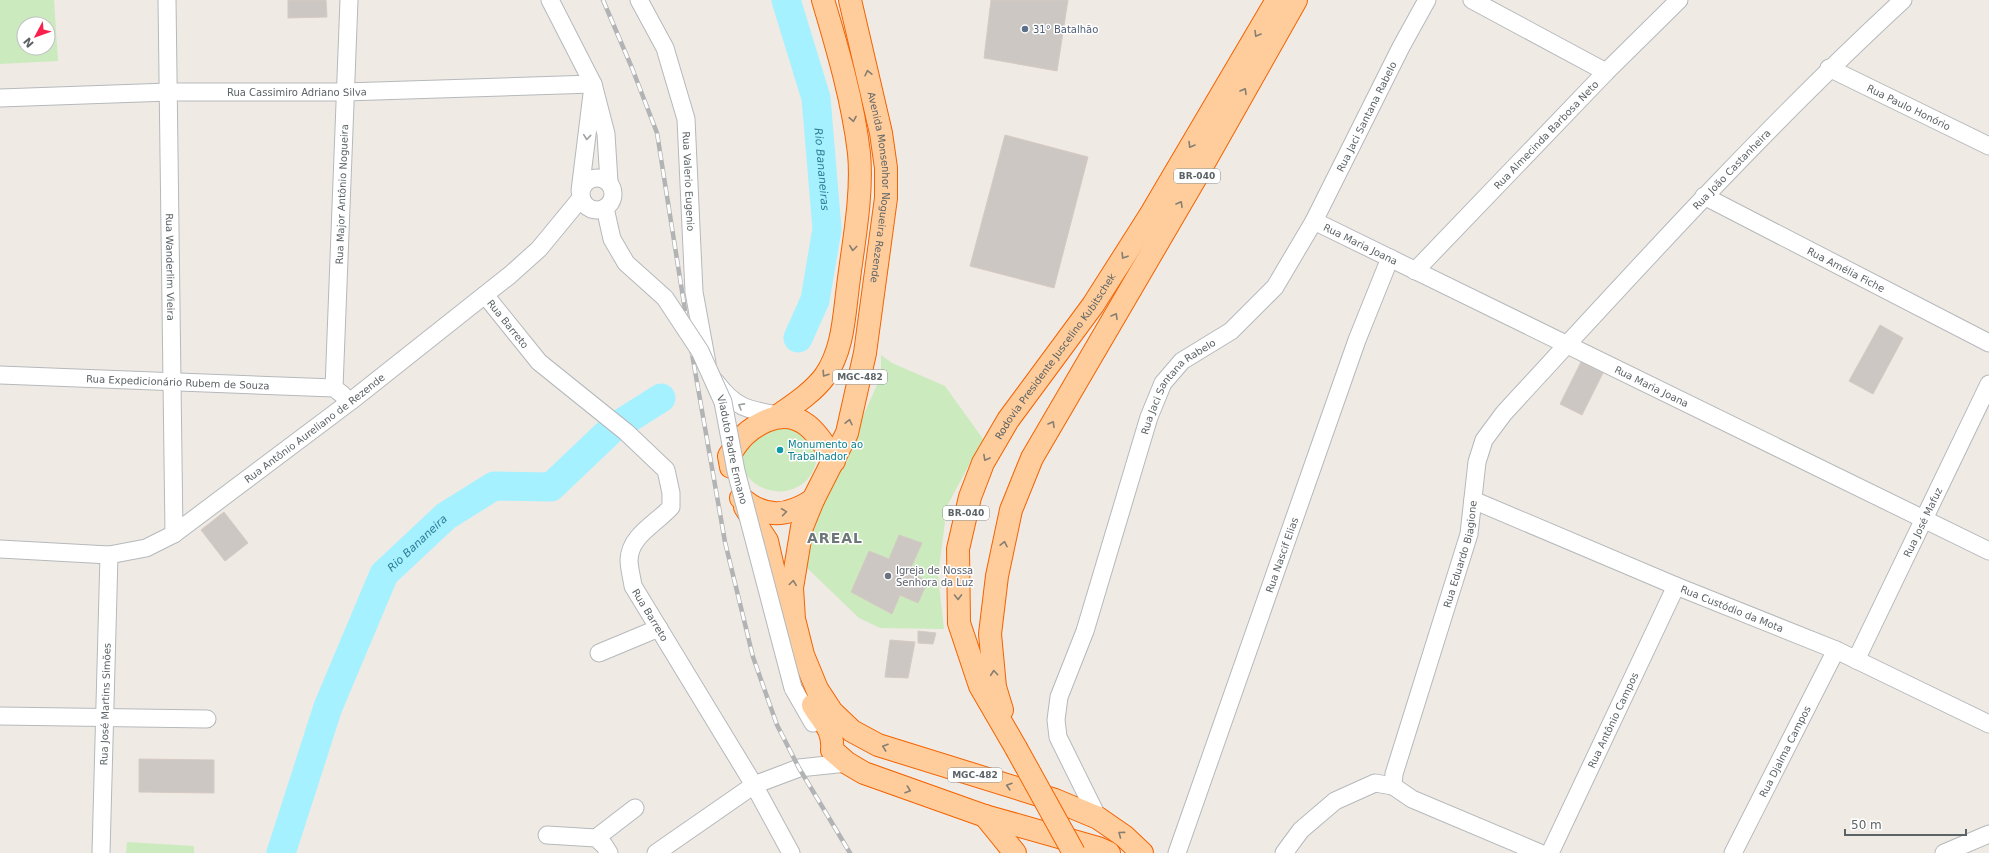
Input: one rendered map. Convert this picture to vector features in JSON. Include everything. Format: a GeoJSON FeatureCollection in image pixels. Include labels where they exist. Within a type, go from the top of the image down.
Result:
{"type":"FeatureCollection","features":[{"type":"Feature","properties":{"kind":"highway","name":"Avenida Monsenhor Nogueira Rezende"},"geometry":{"type":"LineString","coordinates":[[779,416],[809,393],[825,376],[836,353],[843,330],[858,204],[859,154],[850,105],[833,32],[823,0]]}},
{"type":"Feature","properties":{"kind":"highway","name":"Avenida Monsenhor Nogueira Rezende"},"geometry":{"type":"LineString","coordinates":[[850,0],[881,134],[886,168],[886,198],[866,353],[847,433],[813,500],[802,527],[792,588],[794,619],[803,655],[817,689],[832,712],[852,730]]}},
{"type":"Feature","properties":{"kind":"highway","name":"Rodovia Presidente Juscelino Kubitschek"},"geometry":{"type":"LineString","coordinates":[[1074,853],[980,686],[959,623],[958,549],[970,497],[983,463],[1008,420],[1093,305],[1149,217],[1277,0]]}},
{"type":"Feature","properties":{"kind":"highway","name":"Rodovia Presidente Juscelino Kubitschek"},"geometry":{"type":"LineString","coordinates":[[1013,743],[995,686],[990,634],[997,576],[1011,510],[1032,458],[1184,198],[1296,0]]}},
{"type":"Feature","properties":{"kind":"highway"},"geometry":{"type":"LineString","coordinates":[[833,32],[857,28]]}},
{"type":"Feature","properties":{"kind":"highway"},"geometry":{"type":"LineString","coordinates":[[779,416],[795,418],[810,427],[823,440],[834,461]]}},
{"type":"Feature","properties":{"kind":"highway","name":"MGC-482"},"geometry":{"type":"LineString","coordinates":[[729,456],[737,441],[746,432],[779,416]]}},
{"type":"Feature","properties":{"kind":"highway"},"geometry":{"type":"LineString","coordinates":[[729,456],[737,495],[767,540],[796,673],[837,750],[864,773],[985,816],[1109,853]]}},
{"type":"Feature","properties":{"kind":"highway"},"geometry":{"type":"LineString","coordinates":[[737,495],[750,506],[771,513],[782,514],[799,509],[813,500]]}},
{"type":"Feature","properties":{"kind":"highway","name":"MGC-482"},"geometry":{"type":"LineString","coordinates":[[852,730],[878,745],[1055,800],[1098,818],[1124,836],[1142,853]]}},
{"type":"Feature","properties":{"kind":"highway"},"geometry":{"type":"LineString","coordinates":[[1045,834],[1052,830],[1058,823],[1060,815],[1059,807],[1055,800]]}},
{"type":"Feature","properties":{"kind":"highway"},"geometry":{"type":"LineString","coordinates":[[985,816],[1015,853]]}},
{"type":"Feature","properties":{"kind":"street","name":"Rua Wanderlim Vieira"},"geometry":{"type":"LineString","coordinates":[[167,0],[174,534]]}},
{"type":"Feature","properties":{"kind":"street","name":"Rua Major Antônio Nogueira"},"geometry":{"type":"LineString","coordinates":[[334,388],[348,0]]}},
{"type":"Feature","properties":{"kind":"street"},"geometry":{"type":"LineString","coordinates":[[550,0],[593,84],[606,134],[609,182]]}},
{"type":"Feature","properties":{"kind":"street","name":"Rua Valerio Eugenio"},"geometry":{"type":"LineString","coordinates":[[639,0],[665,48],[686,119],[694,292],[709,372],[729,456]]}},
{"type":"Feature","properties":{"kind":"street","name":"Rua Jaci Santana Rabelo"},"geometry":{"type":"LineString","coordinates":[[1098,818],[1058,737],[1056,720],[1059,697],[1085,630],[1149,417],[1163,383],[1182,361],[1231,331],[1275,286],[1314,221],[1401,47],[1427,0]]}},
{"type":"Feature","properties":{"kind":"street"},"geometry":{"type":"LineString","coordinates":[[1472,0],[1606,72]]}},
{"type":"Feature","properties":{"kind":"street","name":"Rua Almecinda Barbosa Neto"},"geometry":{"type":"LineString","coordinates":[[1415,271],[1606,72],[1679,0]]}},
{"type":"Feature","properties":{"kind":"street","name":"Rua João Castanheira"},"geometry":{"type":"LineString","coordinates":[[1567,345],[1704,196],[1829,68],[1903,0]]}},
{"type":"Feature","properties":{"kind":"street","name":"Rua Paulo Honório"},"geometry":{"type":"LineString","coordinates":[[1829,68],[1989,146]]}},
{"type":"Feature","properties":{"kind":"street","name":"Rua Cassimiro Adriano Silva"},"geometry":{"type":"LineString","coordinates":[[0,98],[169,92],[345,92],[593,84]]}},
{"type":"Feature","properties":{"kind":"street"},"geometry":{"type":"LineString","coordinates":[[580,195],[583,184],[588,179],[595,177],[603,178],[609,182],[613,188],[613,196],[611,203],[605,208],[598,210],[591,209],[584,205],[580,195],[593,84]]}},
{"type":"Feature","properties":{"kind":"street","name":"Rua Antônio Aureliano de Rezende"},"geometry":{"type":"LineString","coordinates":[[0,549],[109,555],[146,548],[174,534],[351,401],[485,295],[539,249],[580,195]]}},
{"type":"Feature","properties":{"kind":"street","name":"Rua Amélia Fiche"},"geometry":{"type":"LineString","coordinates":[[1704,196],[1989,343]]}},
{"type":"Feature","properties":{"kind":"street","name":"Viaduto Padre Ermano"},"geometry":{"type":"LineString","coordinates":[[605,208],[612,239],[626,263],[665,298],[700,351],[723,402],[736,471],[793,688],[810,717],[837,750]]}},
{"type":"Feature","properties":{"kind":"street","name":"Rua Maria Joana"},"geometry":{"type":"LineString","coordinates":[[1314,221],[1989,551]]}},
{"type":"Feature","properties":{"kind":"street","name":"Rua Nascif Elias"},"geometry":{"type":"LineString","coordinates":[[1177,853],[1357,340],[1390,258]]}},
{"type":"Feature","properties":{"kind":"street","name":"Rua Barreto"},"geometry":{"type":"LineString","coordinates":[[485,295],[539,362],[611,419],[666,470],[671,493],[671,507],[664,516],[636,538],[629,560],[633,586],[754,784],[791,853]]}},
{"type":"Feature","properties":{"kind":"street","name":"Rua Eduardo Biagione"},"geometry":{"type":"LineString","coordinates":[[1393,786],[1394,774],[1468,534],[1477,462],[1484,440],[1504,413],[1567,345]]}},
{"type":"Feature","properties":{"kind":"street","name":"Rua Valerio Eugenio"},"geometry":{"type":"LineString","coordinates":[[709,372],[722,391],[736,404],[749,410],[779,416]]}},
{"type":"Feature","properties":{"kind":"street","name":"Rua Expedicionário Rubem de Souza"},"geometry":{"type":"LineString","coordinates":[[0,374],[334,388]]}},
{"type":"Feature","properties":{"kind":"street","name":"Rua José Mafuz"},"geometry":{"type":"LineString","coordinates":[[1856,660],[1989,384]]}},
{"type":"Feature","properties":{"kind":"street"},"geometry":{"type":"LineString","coordinates":[[334,388],[351,401]]}},
{"type":"Feature","properties":{"kind":"street","name":"Rua Custódio da Mota"},"geometry":{"type":"LineString","coordinates":[[1473,500],[1676,586],[1836,650],[1989,724]]}},
{"type":"Feature","properties":{"kind":"street","name":"Rua José Martins Simões"},"geometry":{"type":"LineString","coordinates":[[101,853],[106,717],[109,555]]}},
{"type":"Feature","properties":{"kind":"street","name":"Rua Antônio Campos"},"geometry":{"type":"LineString","coordinates":[[1550,853],[1676,586]]}},
{"type":"Feature","properties":{"kind":"street"},"geometry":{"type":"LineString","coordinates":[[599,653],[659,628]]}},
{"type":"Feature","properties":{"kind":"street","name":"Rua Djalma Campos"},"geometry":{"type":"LineString","coordinates":[[1733,853],[1836,650]]}},
{"type":"Feature","properties":{"kind":"street"},"geometry":{"type":"LineString","coordinates":[[0,716],[207,719]]}},
{"type":"Feature","properties":{"kind":"street"},"geometry":{"type":"LineString","coordinates":[[656,853],[754,784],[799,768],[837,750],[852,730]]}},
{"type":"Feature","properties":{"kind":"street"},"geometry":{"type":"LineString","coordinates":[[1284,853],[1301,830],[1335,801],[1374,783],[1393,786],[1412,799],[1540,853]]}},
{"type":"Feature","properties":{"kind":"street"},"geometry":{"type":"LineString","coordinates":[[596,838],[635,808]]}},
{"type":"Feature","properties":{"kind":"street"},"geometry":{"type":"LineString","coordinates":[[1944,853],[1989,834]]}},
{"type":"Feature","properties":{"kind":"street"},"geometry":{"type":"LineString","coordinates":[[547,835],[596,838],[610,853]]}},
{"type":"Feature","properties":{"kind":"green space"},"geometry":{"type":"Polygon","coordinates":[[[0,0],[54,0],[55,16],[16,16],[16,56],[56,56],[56,30],[58,61],[0,64],[0,0]]]}},
{"type":"Feature","properties":{"kind":"green space"},"geometry":{"type":"Polygon","coordinates":[[[881,355],[892,363],[945,386],[983,439],[947,506],[938,576],[944,629],[880,628],[859,618],[805,566],[808,539],[881,376],[881,355]]]}},
{"type":"Feature","properties":{"kind":"green space"},"geometry":{"type":"Polygon","coordinates":[[[781,415],[817,448],[815,466],[808,479],[800,486],[790,490],[780,491],[769,490],[759,486],[751,480],[744,471],[740,451],[741,444],[781,415]]]}},
{"type":"Feature","properties":{"kind":"green space"},"geometry":{"type":"Polygon","coordinates":[[[127,842],[194,846],[194,853],[126,853],[127,842]]]}},
{"type":"Feature","properties":{"kind":"building"},"geometry":{"type":"Polygon","coordinates":[[[288,0],[326,0],[327,17],[288,18],[288,0]]]}},
{"type":"Feature","properties":{"kind":"building","name":"31° Batalhão"},"geometry":{"type":"Polygon","coordinates":[[[991,0],[1068,0],[1057,71],[984,58],[991,0]]]}},
{"type":"Feature","properties":{"kind":"building"},"geometry":{"type":"Polygon","coordinates":[[[1005,135],[1088,157],[1054,288],[970,266],[1005,135]]]}},
{"type":"Feature","properties":{"kind":"building"},"geometry":{"type":"Polygon","coordinates":[[[1880,325],[1903,338],[1873,394],[1849,381],[1880,325]]]}},
{"type":"Feature","properties":{"kind":"building"},"geometry":{"type":"Polygon","coordinates":[[[1581,362],[1603,373],[1582,415],[1560,404],[1581,362]]]}},
{"type":"Feature","properties":{"kind":"building"},"geometry":{"type":"Polygon","coordinates":[[[224,512],[248,543],[225,561],[201,530],[224,512]]]}},
{"type":"Feature","properties":{"kind":"building","name":"Igreja de Nossa Senhora da Luz"},"geometry":{"type":"Polygon","coordinates":[[[899,535],[922,543],[909,572],[928,581],[918,603],[900,595],[892,614],[851,592],[869,551],[889,559],[899,535]]]}},
{"type":"Feature","properties":{"kind":"building"},"geometry":{"type":"Polygon","coordinates":[[[918,631],[936,633],[933,644],[918,643],[918,631]]]}},
{"type":"Feature","properties":{"kind":"building"},"geometry":{"type":"Polygon","coordinates":[[[890,640],[915,642],[908,678],[885,677],[890,640]]]}},
{"type":"Feature","properties":{"kind":"building"},"geometry":{"type":"Polygon","coordinates":[[[139,759],[214,760],[214,793],[139,792],[139,759]]]}},
{"type":"Feature","properties":{"kind":"waterway","name":"Rio Bananeiras"},"geometry":{"type":"LineString","coordinates":[[786,0],[816,98],[827,229],[815,300],[798,338]]}},
{"type":"Feature","properties":{"kind":"waterway","name":"Rio Bananeira"},"geometry":{"type":"LineString","coordinates":[[281,853],[328,707],[384,574],[446,516],[494,486],[551,487],[612,429],[661,398]]}},
{"type":"Feature","properties":{"kind":"railway"},"geometry":{"type":"LineString","coordinates":[[603,0],[632,68],[657,133],[691,348],[725,542],[753,657],[777,725],[799,768],[850,853]]}},
{"type":"Feature","properties":{"kind":"place","name":"31° Batalhão"},"geometry":{"type":"Point","coordinates":[1025,29]}},
{"type":"Feature","properties":{"kind":"place","name":"Monumento ao Trabalhador"},"geometry":{"type":"Point","coordinates":[780,450]}},
{"type":"Feature","properties":{"kind":"place","name":"Igreja de Nossa Senhora da Luz"},"geometry":{"type":"Point","coordinates":[888,576]}},
{"type":"Feature","properties":{"kind":"district","name":"AREAL"},"geometry":{"type":"Point","coordinates":[835,538]}}]}
